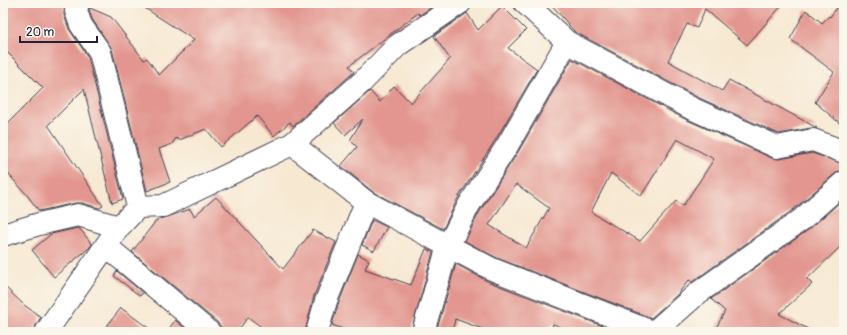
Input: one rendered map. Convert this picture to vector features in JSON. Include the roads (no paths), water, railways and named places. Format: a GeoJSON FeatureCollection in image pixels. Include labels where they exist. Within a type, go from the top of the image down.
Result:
{"type":"FeatureCollection","features":[{"type":"Feature","properties":{"kind":"street"},"geometry":{"type":"LineString","coordinates":[[78,3],[76,11],[81,25],[100,52],[138,207]]}},
{"type":"Feature","properties":{"kind":"street"},"geometry":{"type":"LineString","coordinates":[[46,332],[119,227],[138,207],[163,206],[292,144],[362,82],[398,45],[460,3]]}},
{"type":"Feature","properties":{"kind":"street"},"geometry":{"type":"LineString","coordinates":[[525,3],[567,42],[691,108],[777,147],[813,140],[844,152]]}},
{"type":"Feature","properties":{"kind":"street"},"geometry":{"type":"LineString","coordinates":[[423,332],[448,246],[469,205],[507,146],[567,42]]}},
{"type":"Feature","properties":{"kind":"street"},"geometry":{"type":"LineString","coordinates":[[292,144],[366,202],[492,269],[653,332],[698,293],[801,220],[844,182]]}},
{"type":"Feature","properties":{"kind":"street"},"geometry":{"type":"LineString","coordinates":[[317,332],[326,301],[366,202]]}},
{"type":"Feature","properties":{"kind":"street"},"geometry":{"type":"LineString","coordinates":[[3,235],[39,224],[78,215],[119,227]]}},
{"type":"Feature","properties":{"kind":"street"},"geometry":{"type":"LineString","coordinates":[[106,246],[209,332]]}}]}
